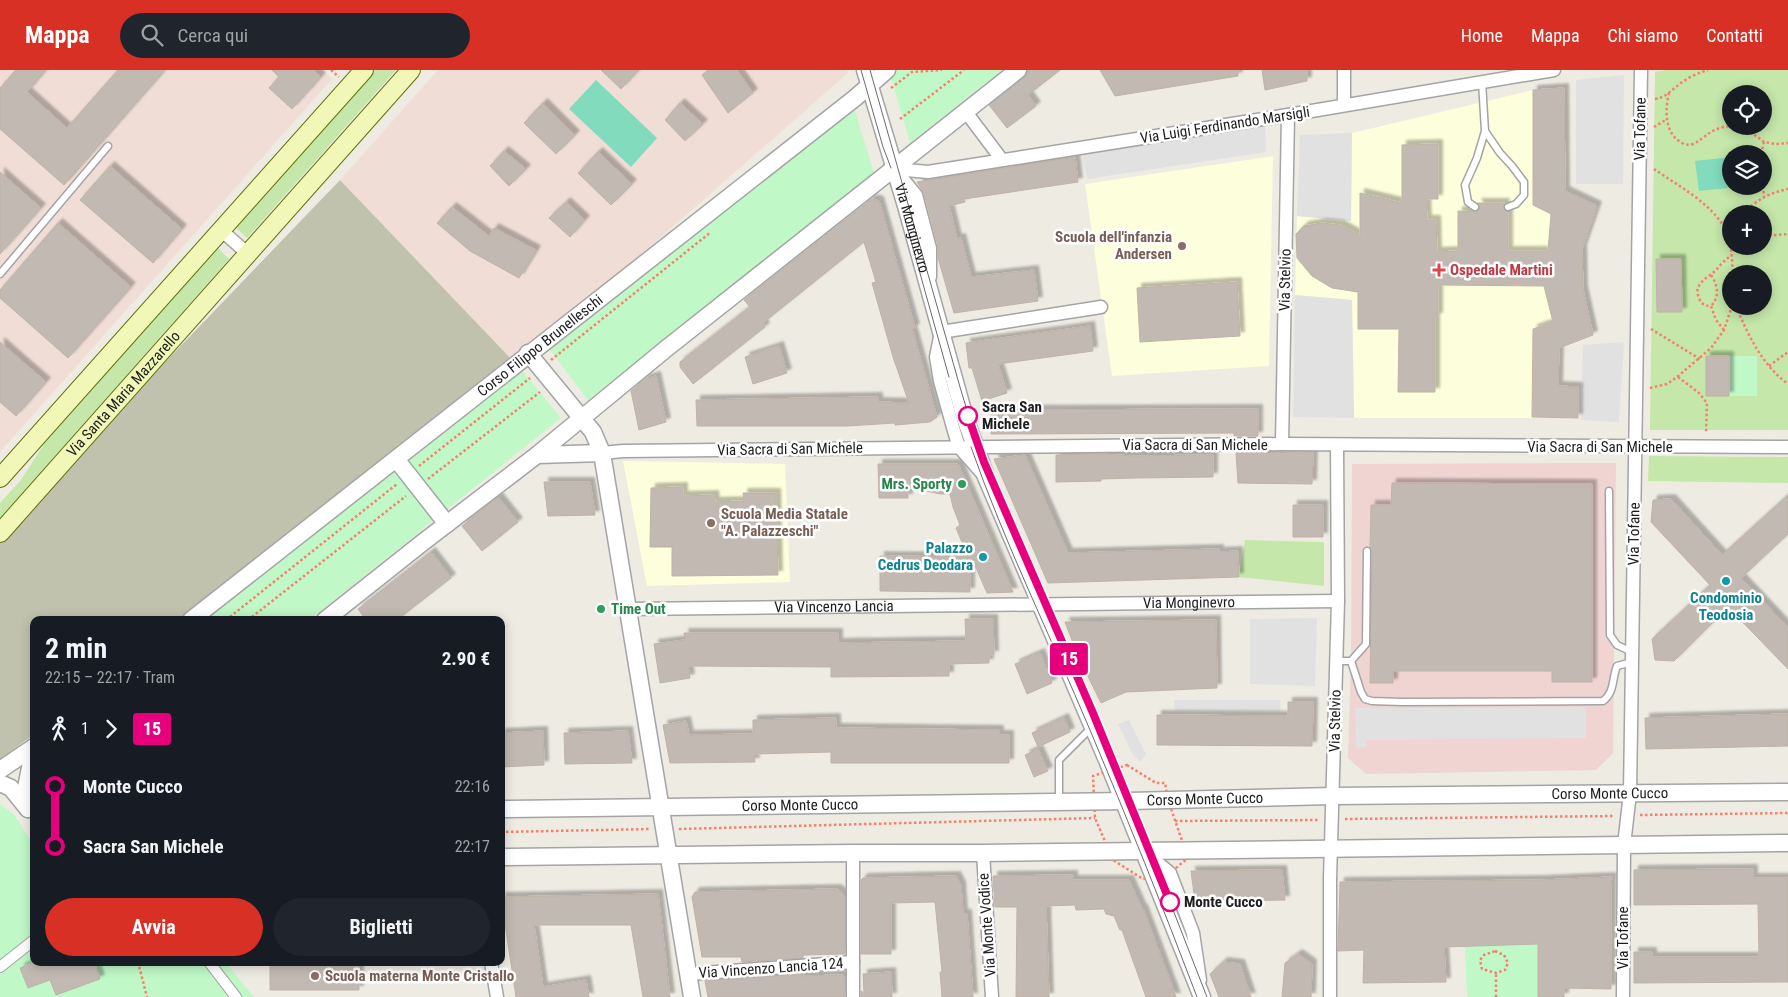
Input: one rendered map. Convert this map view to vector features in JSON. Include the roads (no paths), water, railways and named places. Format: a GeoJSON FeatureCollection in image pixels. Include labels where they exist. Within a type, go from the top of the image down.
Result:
{"type":"FeatureCollection","features":[{"type":"Feature","properties":{"kind":"main road"},"geometry":{"type":"LineString","coordinates":[[0,478],[364,70]]}},
{"type":"Feature","properties":{"kind":"main road","name":"Via Santa Maria Mazzarello"},"geometry":{"type":"LineString","coordinates":[[0,533],[411,70]]}},
{"type":"Feature","properties":{"kind":"street","name":"Corso Filippo Brunelleschi"},"geometry":{"type":"LineString","coordinates":[[196,616],[528,354],[868,78],[887,70]]}},
{"type":"Feature","properties":{"kind":"street"},"geometry":{"type":"LineString","coordinates":[[330,616],[537,455],[1018,70]]}},
{"type":"Feature","properties":{"kind":"street"},"geometry":{"type":"LineString","coordinates":[[1344,70],[1344,105]]}},
{"type":"Feature","properties":{"kind":"street","name":"Via Luigi Ferdinando Marsigli"},"geometry":{"type":"LineString","coordinates":[[895,169],[928,172],[1288,115],[1554,70]]}},
{"type":"Feature","properties":{"kind":"street","name":"Via Tofane"},"geometry":{"type":"LineString","coordinates":[[1623,997],[1624,845],[1630,793],[1641,70]]}},
{"type":"Feature","properties":{"kind":"street","name":"Via Monginevro"},"geometry":{"type":"LineString","coordinates":[[868,78],[940,332],[967,447],[986,477],[1112,770],[1144,851],[1162,875],[1193,933],[1199,995]]}},
{"type":"Feature","properties":{"kind":"street"},"geometry":{"type":"LineString","coordinates":[[966,112],[1002,160]]}},
{"type":"Feature","properties":{"kind":"street","name":"Via Stelvio"},"geometry":{"type":"LineString","coordinates":[[1282,444],[1288,115]]}},
{"type":"Feature","properties":{"kind":"street"},"geometry":{"type":"LineString","coordinates":[[221,230],[247,253]]}},
{"type":"Feature","properties":{"kind":"street"},"geometry":{"type":"LineString","coordinates":[[940,332],[1101,307]]}},
{"type":"Feature","properties":{"kind":"street"},"geometry":{"type":"LineString","coordinates":[[528,354],[593,432],[602,453],[670,854],[692,997]]}},
{"type":"Feature","properties":{"kind":"street","name":"Via Sacra di San Michele"},"geometry":{"type":"LineString","coordinates":[[602,453],[623,451],[1282,444],[1788,447]]}},
{"type":"Feature","properties":{"kind":"street","name":"Via Stelvio"},"geometry":{"type":"LineString","coordinates":[[1330,997],[1331,849],[1338,601],[1336,445]]}},
{"type":"Feature","properties":{"kind":"street"},"geometry":{"type":"LineString","coordinates":[[537,455],[602,453]]}},
{"type":"Feature","properties":{"kind":"street"},"geometry":{"type":"LineString","coordinates":[[396,459],[447,524]]}},
{"type":"Feature","properties":{"kind":"street","name":"Via Monginevro"},"geometry":{"type":"LineString","coordinates":[[1039,603],[1338,601]]}},
{"type":"Feature","properties":{"kind":"street","name":"Via Vincenzo Lancia"},"geometry":{"type":"LineString","coordinates":[[628,608],[1039,603]]}},
{"type":"Feature","properties":{"kind":"street"},"geometry":{"type":"LineString","coordinates":[[0,770],[30,750]]}},
{"type":"Feature","properties":{"kind":"street"},"geometry":{"type":"LineString","coordinates":[[30,768],[26,788],[30,805]]}},
{"type":"Feature","properties":{"kind":"street"},"geometry":{"type":"LineString","coordinates":[[0,783],[11,788],[30,812]]}},
{"type":"Feature","properties":{"kind":"street","name":"Corso Monte Cucco"},"geometry":{"type":"LineString","coordinates":[[505,809],[1333,796],[1788,792]]}},
{"type":"Feature","properties":{"kind":"street"},"geometry":{"type":"LineString","coordinates":[[505,857],[1788,843]]}},
{"type":"Feature","properties":{"kind":"street"},"geometry":{"type":"LineString","coordinates":[[853,852],[853,997]]}},
{"type":"Feature","properties":{"kind":"street","name":"Via Monte Vodice"},"geometry":{"type":"LineString","coordinates":[[982,853],[992,997]]}},
{"type":"Feature","properties":{"kind":"street","name":"Via Monginevro"},"geometry":{"type":"LineString","coordinates":[[1162,875],[1199,995]]}},
{"type":"Feature","properties":{"kind":"street"},"geometry":{"type":"LineString","coordinates":[[0,967],[30,943]]}},
{"type":"Feature","properties":{"kind":"street","name":"Via Vincenzo Lancia 124"},"geometry":{"type":"LineString","coordinates":[[689,974],[853,962]]}},
{"type":"Feature","properties":{"kind":"street"},"geometry":{"type":"LineString","coordinates":[[212,966],[236,997]]}},
{"type":"Feature","properties":{"kind":"street"},"geometry":{"type":"LineString","coordinates":[[492,966],[497,997]]}},
{"type":"Feature","properties":{"kind":"lane"},"geometry":{"type":"LineString","coordinates":[[1475,207],[1468,202],[1465,185],[1477,158],[1485,131],[1482,82]]}},
{"type":"Feature","properties":{"kind":"lane"},"geometry":{"type":"LineString","coordinates":[[1485,131],[1500,154],[1524,182],[1524,194],[1516,204],[1508,207]]}},
{"type":"Feature","properties":{"kind":"lane"},"geometry":{"type":"LineString","coordinates":[[0,274],[108,146]]}},
{"type":"Feature","properties":{"kind":"lane"},"geometry":{"type":"LineString","coordinates":[[1351,661],[1361,692],[1365,699],[1372,701],[1604,701],[1612,688],[1616,666],[1632,657],[1617,645],[1610,635],[1609,491]]}},
{"type":"Feature","properties":{"kind":"lane"},"geometry":{"type":"LineString","coordinates":[[1337,661],[1351,661],[1366,644],[1367,551]]}},
{"type":"Feature","properties":{"kind":"lane"},"geometry":{"type":"LineString","coordinates":[[1059,801],[1059,760],[1093,726]]}},
{"type":"Feature","properties":{"kind":"tram line"},"geometry":{"type":"LineString","coordinates":[[861,70],[883,147],[891,168]]}},
{"type":"Feature","properties":{"kind":"tram line"},"geometry":{"type":"LineString","coordinates":[[870,70],[978,447],[1093,713],[1207,997]]}},
{"type":"Feature","properties":{"kind":"tram line"},"geometry":{"type":"LineString","coordinates":[[904,216],[949,377]]}},
{"type":"Feature","properties":{"kind":"tram line","name":"15"},"geometry":{"type":"LineString","coordinates":[[968,416],[984,462],[1093,713],[1170,902]]}},
{"type":"Feature","properties":{"kind":"tram line"},"geometry":{"type":"LineString","coordinates":[[971,447],[1013,554],[1118,796],[1197,997]]}},
{"type":"Feature","properties":{"kind":"place","name":"Scuola dell'infanzia Andersen"},"geometry":{"type":"Point","coordinates":[1182,246]}},
{"type":"Feature","properties":{"kind":"place","name":"Ospedale Martini"},"geometry":{"type":"Point","coordinates":[1439,270]}},
{"type":"Feature","properties":{"kind":"place","name":"Sacra San Michele"},"geometry":{"type":"Point","coordinates":[968,416]}},
{"type":"Feature","properties":{"kind":"place","name":"Mrs. Sporty"},"geometry":{"type":"Point","coordinates":[962,484]}},
{"type":"Feature","properties":{"kind":"place","name":"Scuola Media Statale \"A. Palazzeschi\""},"geometry":{"type":"Point","coordinates":[711,523]}},
{"type":"Feature","properties":{"kind":"place","name":"Palazzo Cedrus Deodara"},"geometry":{"type":"Point","coordinates":[983,557]}},
{"type":"Feature","properties":{"kind":"place","name":"Condominio Teodosia"},"geometry":{"type":"Point","coordinates":[1726,581]}},
{"type":"Feature","properties":{"kind":"place","name":"Time Out"},"geometry":{"type":"Point","coordinates":[601,609]}},
{"type":"Feature","properties":{"kind":"place","name":"Monte Cucco"},"geometry":{"type":"Point","coordinates":[1170,902]}},
{"type":"Feature","properties":{"kind":"place","name":"Scuola materna Monte Cristallo"},"geometry":{"type":"Point","coordinates":[315,976]}}]}
